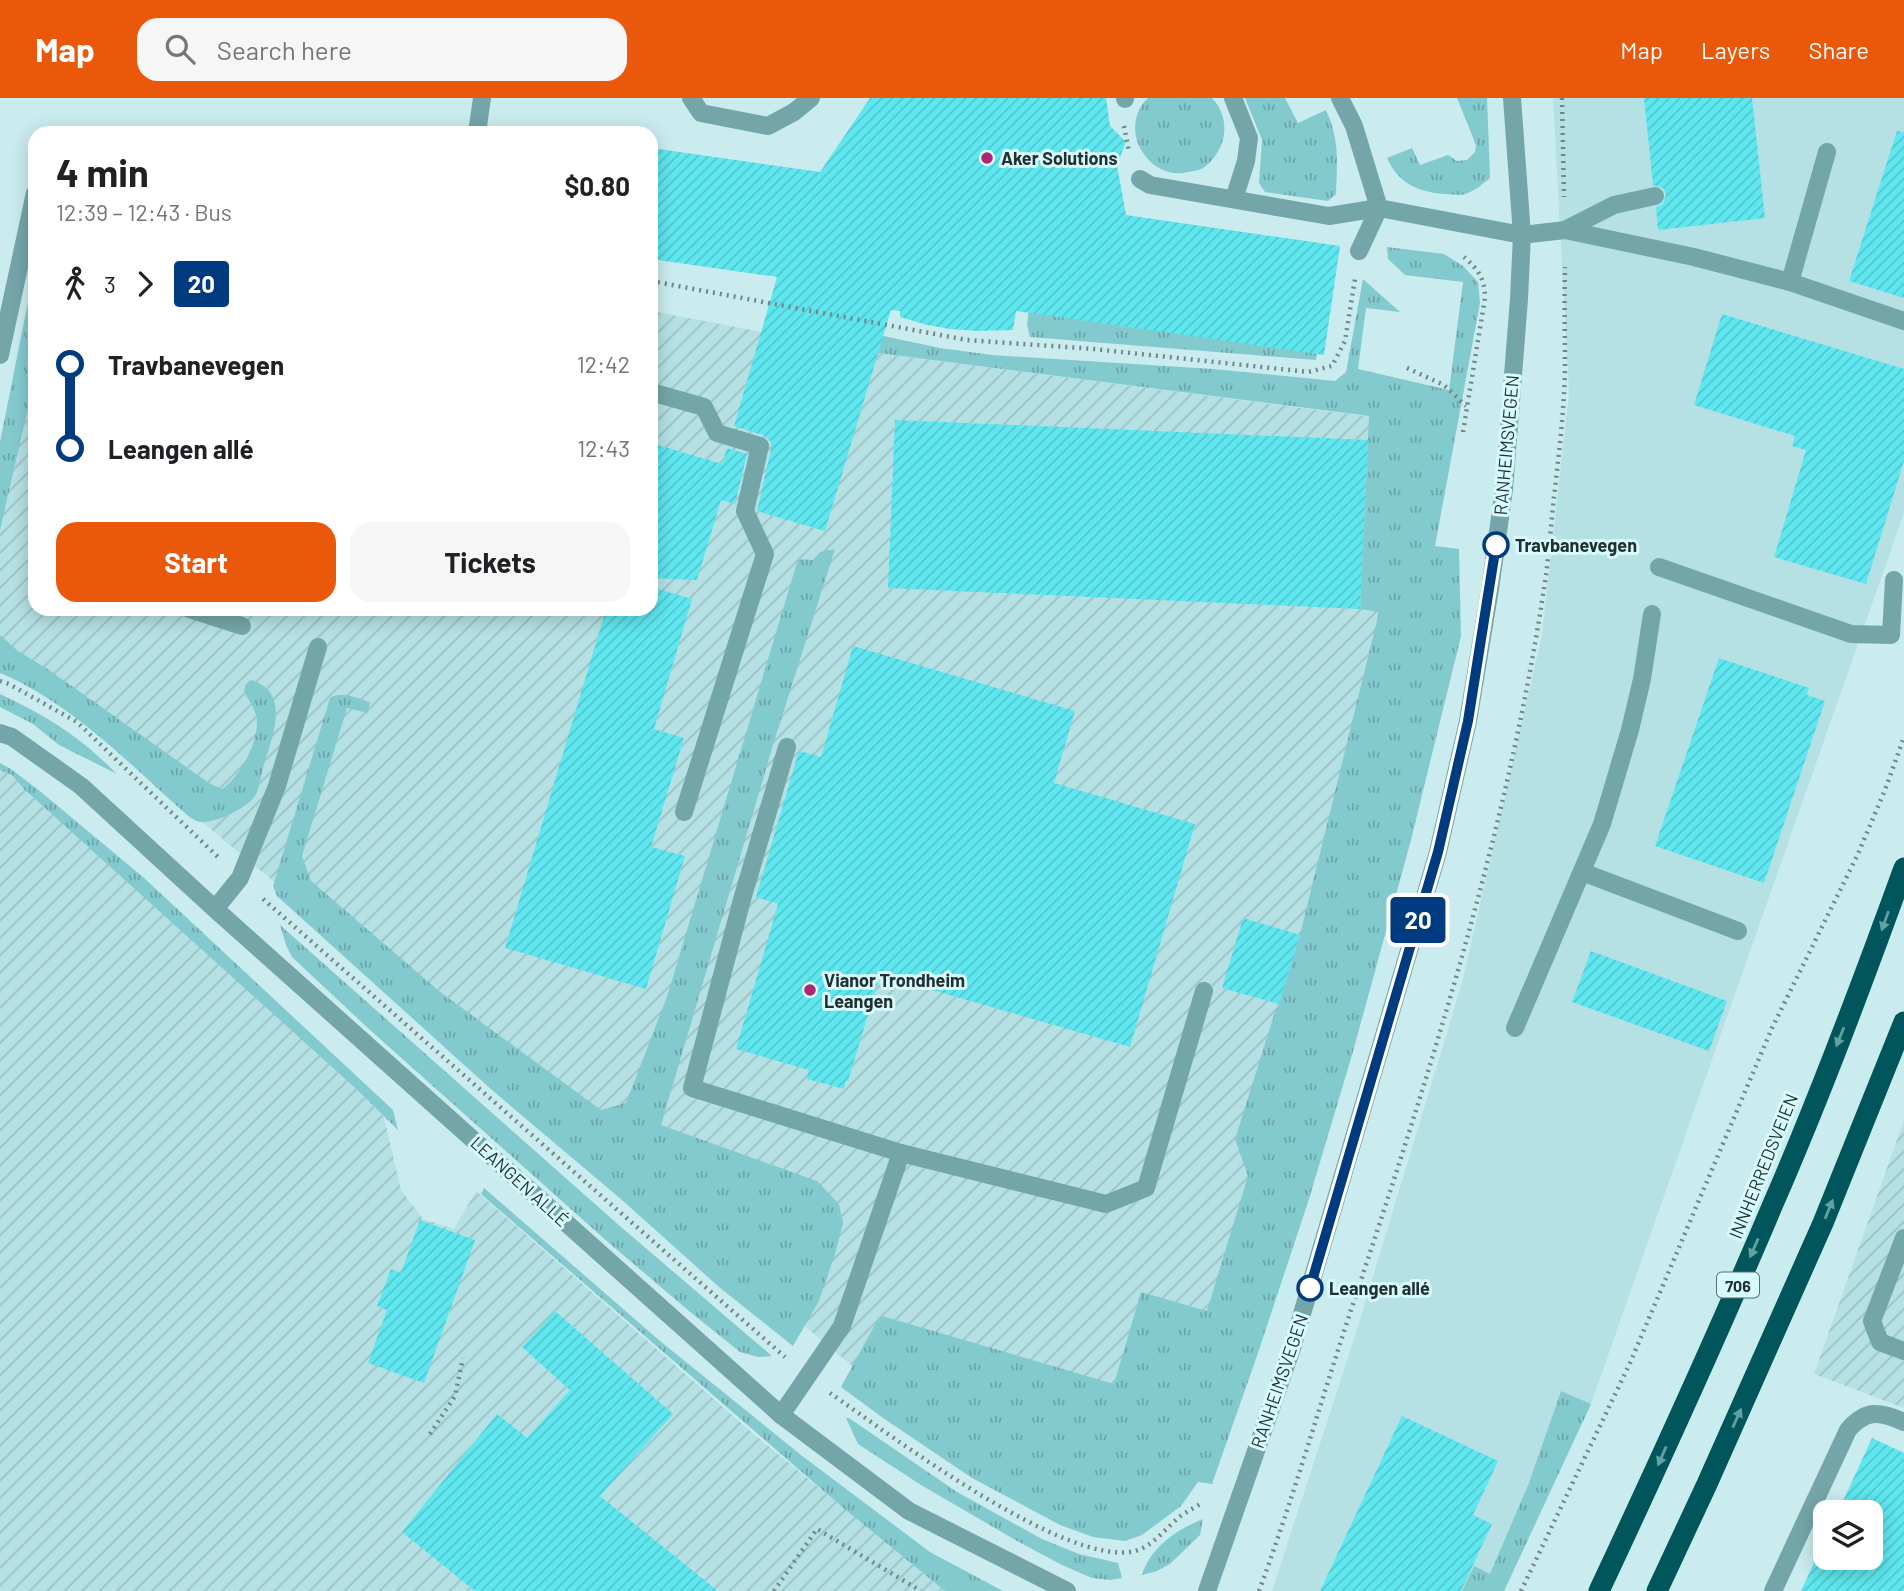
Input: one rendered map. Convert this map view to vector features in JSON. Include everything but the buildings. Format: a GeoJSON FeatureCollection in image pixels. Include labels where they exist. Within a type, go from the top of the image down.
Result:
{"type":"FeatureCollection","features":[{"type":"Feature","properties":{"kind":"highway","name":"INNHERREDSVEIEN"},"geometry":{"type":"LineString","coordinates":[[1599,1591],[1660,1461],[1774,1203],[1904,868]]}},
{"type":"Feature","properties":{"kind":"highway"},"geometry":{"type":"LineString","coordinates":[[1657,1591],[1823,1223],[1904,1022]]}},
{"type":"Feature","properties":{"kind":"street"},"geometry":{"type":"LineString","coordinates":[[478,126],[482,98]]}},
{"type":"Feature","properties":{"kind":"street"},"geometry":{"type":"LineString","coordinates":[[691,98],[701,113],[768,126],[794,112],[811,98]]}},
{"type":"Feature","properties":{"kind":"street"},"geometry":{"type":"LineString","coordinates":[[1233,98],[1249,138],[1246,162],[1234,199]]}},
{"type":"Feature","properties":{"kind":"street"},"geometry":{"type":"LineString","coordinates":[[1340,98],[1354,126],[1379,208],[1359,251]]}},
{"type":"Feature","properties":{"kind":"street","name":"RANHEIMSVEGEN"},"geometry":{"type":"LineString","coordinates":[[1208,1591],[1292,1348],[1441,839],[1468,721],[1504,489],[1519,299],[1522,235],[1513,98]]}},
{"type":"Feature","properties":{"kind":"street"},"geometry":{"type":"LineString","coordinates":[[1790,282],[1827,152]]}},
{"type":"Feature","properties":{"kind":"street"},"geometry":{"type":"LineString","coordinates":[[1140,179],[1150,186],[1329,216],[1379,208],[1522,235],[1565,230],[1694,257],[1790,282],[1904,321]]}},
{"type":"Feature","properties":{"kind":"street"},"geometry":{"type":"LineString","coordinates":[[1565,230],[1614,205],[1655,196]]}},
{"type":"Feature","properties":{"kind":"street"},"geometry":{"type":"LineString","coordinates":[[0,355],[28,228]]}},
{"type":"Feature","properties":{"kind":"street"},"geometry":{"type":"LineString","coordinates":[[658,395],[704,407],[717,433],[760,446],[745,511],[765,554],[684,812]]}},
{"type":"Feature","properties":{"kind":"street"},"geometry":{"type":"LineString","coordinates":[[1659,567],[1851,634],[1891,635],[1894,580]]}},
{"type":"Feature","properties":{"kind":"street"},"geometry":{"type":"LineString","coordinates":[[1515,1027],[1602,824],[1630,730],[1642,678],[1652,614]]}},
{"type":"Feature","properties":{"kind":"street"},"geometry":{"type":"LineString","coordinates":[[211,616],[242,626]]}},
{"type":"Feature","properties":{"kind":"street"},"geometry":{"type":"LineString","coordinates":[[215,909],[240,878],[277,786],[318,647]]}},
{"type":"Feature","properties":{"kind":"street","name":"LEANGEN ALLÉ"},"geometry":{"type":"LineString","coordinates":[[0,733],[12,737],[81,786],[781,1415],[909,1511],[1067,1591]]}},
{"type":"Feature","properties":{"kind":"street"},"geometry":{"type":"LineString","coordinates":[[787,747],[743,896],[692,1087],[901,1153],[1106,1204],[1146,1188],[1204,991]]}},
{"type":"Feature","properties":{"kind":"street"},"geometry":{"type":"LineString","coordinates":[[1582,872],[1738,931]]}},
{"type":"Feature","properties":{"kind":"street"},"geometry":{"type":"LineString","coordinates":[[781,1415],[842,1326],[901,1153]]}},
{"type":"Feature","properties":{"kind":"street"},"geometry":{"type":"LineString","coordinates":[[1904,1238],[1872,1321],[1880,1342],[1904,1351]]}},
{"type":"Feature","properties":{"kind":"street"},"geometry":{"type":"LineString","coordinates":[[1773,1591],[1848,1430],[1858,1418],[1873,1413],[1891,1416],[1904,1422]]}},
{"type":"Feature","properties":{"kind":"path"},"geometry":{"type":"LineString","coordinates":[[1125,98],[1124,128],[1129,154],[1140,179]]}},
{"type":"Feature","properties":{"kind":"path"},"geometry":{"type":"LineString","coordinates":[[1562,98],[1564,197]]}},
{"type":"Feature","properties":{"kind":"path"},"geometry":{"type":"LineString","coordinates":[[658,282],[967,340],[1094,349],[1308,372],[1332,366],[1345,341],[1359,251]]}},
{"type":"Feature","properties":{"kind":"path"},"geometry":{"type":"LineString","coordinates":[[1461,254],[1481,275],[1485,287],[1463,432]]}},
{"type":"Feature","properties":{"kind":"path"},"geometry":{"type":"LineString","coordinates":[[1553,300],[1564,300]]}},
{"type":"Feature","properties":{"kind":"path"},"geometry":{"type":"LineString","coordinates":[[1407,368],[1444,385],[1466,407]]}},
{"type":"Feature","properties":{"kind":"path"},"geometry":{"type":"LineString","coordinates":[[0,681],[77,722],[240,878],[808,1377],[957,1482],[1029,1522],[1071,1541],[1095,1549],[1117,1551],[1135,1551],[1152,1542],[1181,1516],[1200,1504]]}},
{"type":"Feature","properties":{"kind":"path"},"geometry":{"type":"LineString","coordinates":[[1521,1591],[1630,1363],[1772,1028],[1857,856],[1904,737]]}},
{"type":"Feature","properties":{"kind":"path"},"geometry":{"type":"LineString","coordinates":[[430,1434],[455,1396],[463,1358]]}},
{"type":"Feature","properties":{"kind":"path"},"geometry":{"type":"LineString","coordinates":[[774,1591],[817,1529],[920,1591]]}},
{"type":"Feature","properties":{"kind":"shaded area"},"geometry":{"type":"Polygon","coordinates":[[[1553,98],[1904,98],[1904,513],[1591,1404],[1504,1591],[1272,1591],[1355,1336],[1462,983],[1542,635],[1569,393],[1553,98]]]}},
{"type":"Feature","properties":{"kind":"shaded area"},"geometry":{"type":"Polygon","coordinates":[[[658,312],[863,351],[1443,426],[1182,1470],[869,1380],[10,661],[0,658],[0,479],[28,340],[28,616],[658,616],[658,312]]]}},
{"type":"Feature","properties":{"kind":"shaded area"},"geometry":{"type":"Polygon","coordinates":[[[0,770],[12,775],[384,1117],[401,1190],[423,1219],[454,1229],[476,1191],[756,1436],[945,1591],[0,1591],[0,770]]]}},
{"type":"Feature","properties":{"kind":"shaded area"},"geometry":{"type":"Polygon","coordinates":[[[1904,1120],[1904,1408],[1814,1374],[1904,1120]]]}},
{"type":"Feature","properties":{"kind":"green space"},"geometry":{"type":"Polygon","coordinates":[[[1148,98],[1212,98],[1222,115],[1224,134],[1222,144],[1211,161],[1200,170],[1179,173],[1162,170],[1148,160],[1139,145],[1135,126],[1139,111],[1148,98]]]}},
{"type":"Feature","properties":{"kind":"green space"},"geometry":{"type":"Polygon","coordinates":[[[1245,98],[1285,98],[1298,123],[1326,110],[1334,132],[1337,162],[1336,194],[1328,201],[1265,192],[1259,183],[1262,140],[1245,98]]]}},
{"type":"Feature","properties":{"kind":"green space"},"geometry":{"type":"Polygon","coordinates":[[[1457,98],[1487,98],[1490,178],[1473,191],[1461,195],[1435,193],[1410,185],[1397,174],[1387,158],[1412,148],[1420,165],[1448,155],[1457,161],[1467,160],[1475,152],[1476,145],[1457,98]]]}},
{"type":"Feature","properties":{"kind":"green space"},"geometry":{"type":"Polygon","coordinates":[[[1387,247],[1444,254],[1463,266],[1478,282],[1480,303],[1435,546],[1459,549],[1461,636],[1411,840],[1352,1055],[1309,1199],[1212,1484],[1198,1482],[1181,1506],[1142,1535],[1125,1541],[1093,1537],[1060,1525],[972,1478],[841,1387],[882,1316],[1114,1384],[1141,1292],[1207,1311],[1248,1176],[1235,1139],[1300,935],[1379,612],[1360,609],[1369,416],[863,351],[865,332],[940,348],[992,355],[1213,369],[1335,381],[1346,372],[1363,279],[1400,312],[1366,308],[1358,369],[1449,390],[1463,282],[1405,275],[1388,259],[1387,247]]]}},
{"type":"Feature","properties":{"kind":"green space"},"geometry":{"type":"Polygon","coordinates":[[[28,302],[28,408],[0,530],[0,442],[28,302]]]}},
{"type":"Feature","properties":{"kind":"green space"},"geometry":{"type":"Polygon","coordinates":[[[1029,308],[1318,348],[1316,360],[1030,337],[1027,325],[1029,308]]]}},
{"type":"Feature","properties":{"kind":"green space"},"geometry":{"type":"Polygon","coordinates":[[[835,549],[773,745],[661,1125],[817,1181],[839,1204],[843,1223],[835,1254],[819,1301],[793,1346],[719,1287],[622,1200],[493,1091],[277,896],[273,886],[330,698],[345,695],[370,702],[368,713],[347,708],[302,856],[311,881],[439,991],[601,1110],[626,1103],[667,997],[798,559],[813,560],[820,552],[835,549]]]}},
{"type":"Feature","properties":{"kind":"green space"},"geometry":{"type":"Polygon","coordinates":[[[0,635],[18,651],[209,783],[222,789],[241,768],[257,730],[254,709],[244,691],[246,684],[251,680],[263,686],[271,694],[276,716],[255,796],[244,806],[219,819],[203,822],[193,819],[75,717],[26,685],[0,673],[0,635]]]}},
{"type":"Feature","properties":{"kind":"green space"},"geometry":{"type":"Polygon","coordinates":[[[0,694],[63,728],[117,774],[59,745],[33,724],[0,707],[0,694]]]}},
{"type":"Feature","properties":{"kind":"green space"},"geometry":{"type":"Polygon","coordinates":[[[0,763],[41,792],[143,877],[393,1110],[398,1130],[353,1086],[24,789],[12,775],[0,770],[0,763]]]}},
{"type":"Feature","properties":{"kind":"green space"},"geometry":{"type":"Polygon","coordinates":[[[280,925],[621,1227],[772,1356],[758,1357],[740,1352],[609,1243],[292,957],[280,925]]]}},
{"type":"Feature","properties":{"kind":"green space"},"geometry":{"type":"Polygon","coordinates":[[[484,1188],[660,1341],[801,1455],[930,1552],[1003,1591],[945,1591],[841,1506],[481,1194],[484,1188]]]}},
{"type":"Feature","properties":{"kind":"green space"},"geometry":{"type":"Polygon","coordinates":[[[1561,1391],[1591,1404],[1504,1591],[1462,1591],[1474,1566],[1490,1574],[1529,1483],[1561,1391]]]}},
{"type":"Feature","properties":{"kind":"green space"},"geometry":{"type":"Polygon","coordinates":[[[846,1418],[957,1492],[1042,1539],[1079,1554],[1118,1563],[1122,1578],[1092,1578],[1017,1541],[921,1485],[858,1444],[846,1418]]]}},
{"type":"Feature","properties":{"kind":"green space"},"geometry":{"type":"Polygon","coordinates":[[[1203,1519],[1200,1535],[1170,1564],[1142,1575],[1151,1556],[1166,1540],[1203,1519]]]}},
{"type":"Feature","properties":{"kind":"bus line","name":"20"},"geometry":{"type":"LineString","coordinates":[[1310,1288],[1438,852],[1468,721],[1496,545]]}},
{"type":"Feature","properties":{"kind":"place","name":"Aker Solutions"},"geometry":{"type":"Point","coordinates":[987,158]}},
{"type":"Feature","properties":{"kind":"place","name":"Travbanevegen"},"geometry":{"type":"Point","coordinates":[1496,545]}},
{"type":"Feature","properties":{"kind":"place","name":"Vianor Trondheim Leangen"},"geometry":{"type":"Point","coordinates":[810,990]}},
{"type":"Feature","properties":{"kind":"place","name":"Leangen allé"},"geometry":{"type":"Point","coordinates":[1310,1288]}}]}
